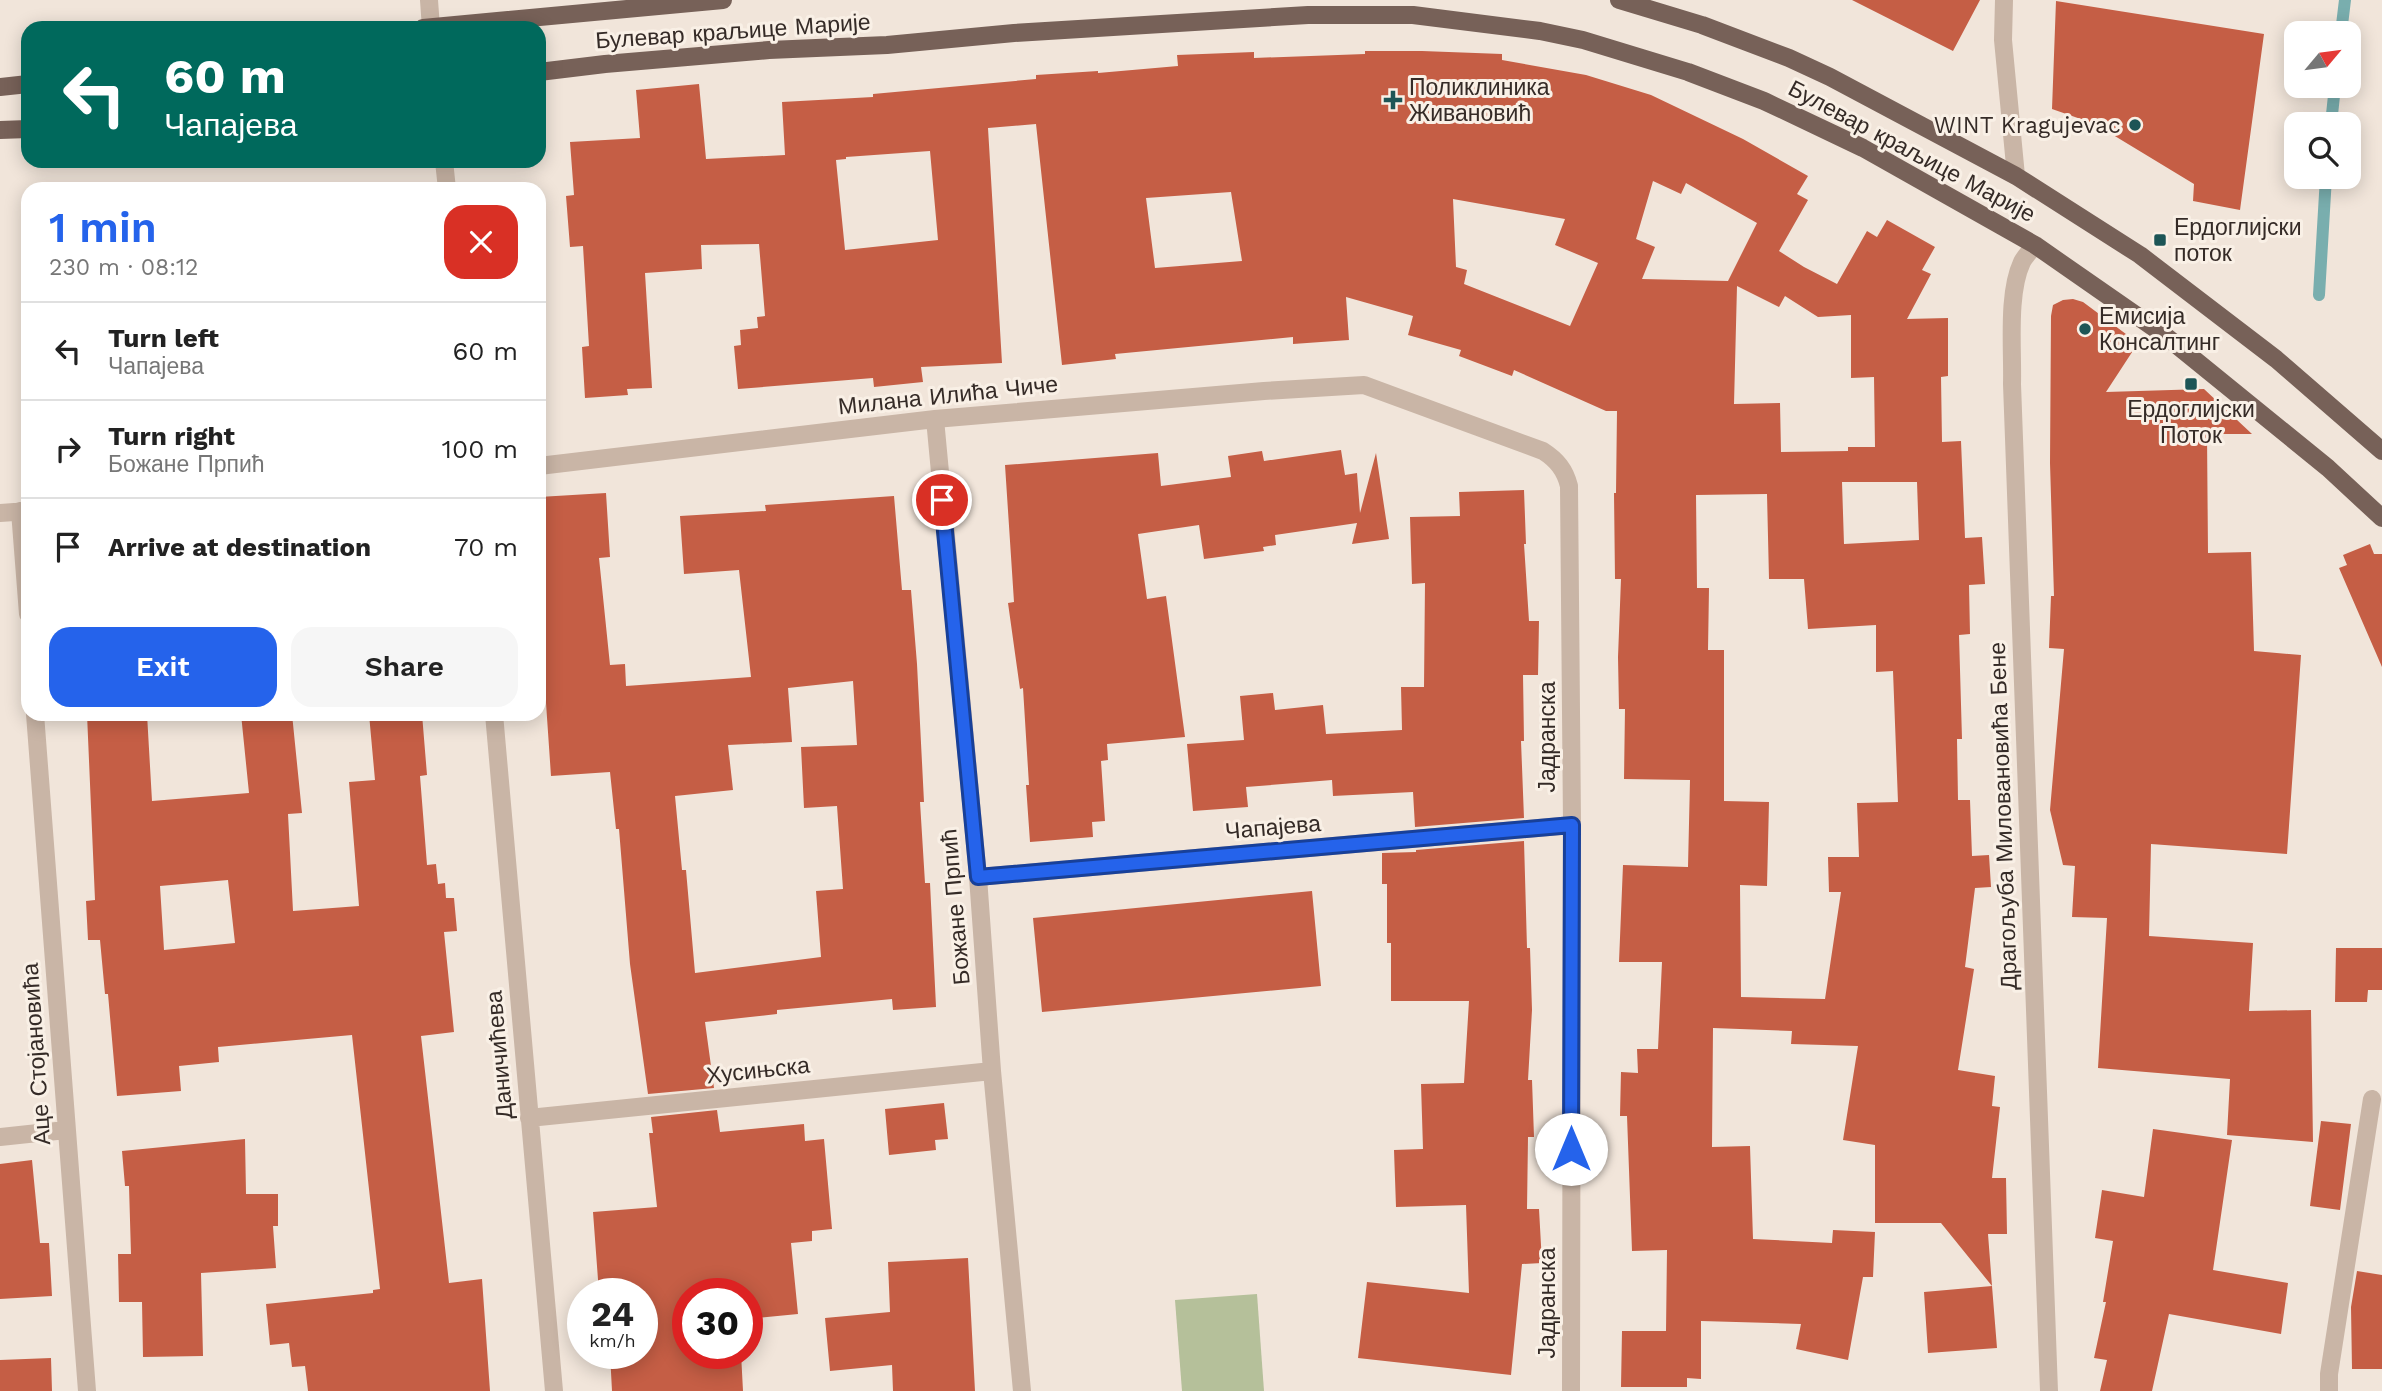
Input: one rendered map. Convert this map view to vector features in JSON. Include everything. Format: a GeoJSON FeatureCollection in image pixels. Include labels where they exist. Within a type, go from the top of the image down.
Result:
{"type":"FeatureCollection","features":[{"type":"Feature","properties":{"kind":"main road","name":"Булевар краљице Марије"},"geometry":{"type":"LineString","coordinates":[[502,21],[723,0]]}},
{"type":"Feature","properties":{"kind":"main road","name":"Булевар краљице Марије"},"geometry":{"type":"LineString","coordinates":[[1619,0],[1702,25],[1799,63],[2016,176],[2140,255],[2276,359],[2382,451]]}},
{"type":"Feature","properties":{"kind":"main road","name":"Булевар краљице Марије"},"geometry":{"type":"LineString","coordinates":[[546,71],[696,55],[887,46],[1014,33],[1260,16],[1413,15],[1583,40],[1727,86],[1764,101],[1863,148],[2035,244],[2163,334],[2328,468],[2382,519]]}},
{"type":"Feature","properties":{"kind":"main road"},"geometry":{"type":"LineString","coordinates":[[0,87],[21,85]]}},
{"type":"Feature","properties":{"kind":"main road"},"geometry":{"type":"LineString","coordinates":[[0,130],[21,129]]}},
{"type":"Feature","properties":{"kind":"street"},"geometry":{"type":"LineString","coordinates":[[428,21],[429,0]]}},
{"type":"Feature","properties":{"kind":"street"},"geometry":{"type":"LineString","coordinates":[[2004,0],[2003,40],[2016,176]]}},
{"type":"Feature","properties":{"kind":"street","name":"Драгољуба Миловановића Бене"},"geometry":{"type":"LineString","coordinates":[[2035,244],[2023,260],[2018,274],[2013,306],[2012,384],[2049,1391]]}},
{"type":"Feature","properties":{"kind":"street","name":"Милана Илића Чиче"},"geometry":{"type":"LineString","coordinates":[[546,465],[934,419],[1364,385]]}},
{"type":"Feature","properties":{"kind":"street","name":"Јадранска"},"geometry":{"type":"LineString","coordinates":[[1364,385],[1542,452],[1561,466],[1569,486],[1572,825],[1571,1391]]}},
{"type":"Feature","properties":{"kind":"street","name":"Божане Прпић"},"geometry":{"type":"LineString","coordinates":[[934,419],[978,877],[992,1071],[1022,1391]]}},
{"type":"Feature","properties":{"kind":"street"},"geometry":{"type":"LineString","coordinates":[[0,513],[21,511]]}},
{"type":"Feature","properties":{"kind":"street","name":"Аце Стојановића"},"geometry":{"type":"LineString","coordinates":[[36,721],[87,1391]]}},
{"type":"Feature","properties":{"kind":"street","name":"Даничићева"},"geometry":{"type":"LineString","coordinates":[[495,721],[554,1391]]}},
{"type":"Feature","properties":{"kind":"street","name":"Чапајева"},"geometry":{"type":"LineString","coordinates":[[978,877],[1572,825]]}},
{"type":"Feature","properties":{"kind":"street","name":"Хусињска"},"geometry":{"type":"LineString","coordinates":[[528,1118],[992,1071]]}},
{"type":"Feature","properties":{"kind":"street"},"geometry":{"type":"LineString","coordinates":[[2329,1391],[2329,1374],[2372,1099]]}},
{"type":"Feature","properties":{"kind":"street"},"geometry":{"type":"LineString","coordinates":[[0,1137],[66,1130]]}},
{"type":"Feature","properties":{"kind":"green space"},"geometry":{"type":"Polygon","coordinates":[[[1257,1294],[1264,1391],[1182,1391],[1175,1300],[1257,1294]]]}},
{"type":"Feature","properties":{"kind":"building"},"geometry":{"type":"Polygon","coordinates":[[[1852,0],[1980,0],[1953,51],[1852,0]]]}},
{"type":"Feature","properties":{"kind":"building"},"geometry":{"type":"Polygon","coordinates":[[[2056,1],[2264,34],[2240,210],[2193,201],[2194,184],[2095,124],[2052,109],[2056,1]]]}},
{"type":"Feature","properties":{"kind":"building"},"geometry":{"type":"Polygon","coordinates":[[[1365,51],[1422,51],[1502,54],[1502,60],[1586,75],[1651,95],[1743,139],[1808,176],[1797,194],[1808,200],[1779,251],[1837,284],[1867,231],[1877,237],[1887,220],[1935,247],[1922,270],[1931,274],[1907,319],[1948,318],[1948,376],[1941,377],[1942,442],[1961,441],[1965,538],[1982,537],[1985,584],[1969,585],[1970,634],[1959,635],[1962,739],[1957,739],[1958,800],[1970,800],[1972,856],[1989,855],[1991,887],[1975,888],[1965,967],[1974,969],[1958,1070],[1995,1076],[1992,1106],[2000,1107],[1992,1178],[2006,1178],[2007,1234],[1988,1234],[1992,1286],[1941,1223],[1875,1223],[1875,1145],[1843,1140],[1858,1046],[1791,1044],[1792,1031],[1713,1028],[1712,1147],[1750,1146],[1753,1239],[1832,1243],[1833,1230],[1875,1232],[1873,1277],[1863,1277],[1848,1360],[1796,1349],[1801,1324],[1701,1321],[1701,1379],[1687,1378],[1687,1387],[1621,1387],[1622,1331],[1666,1331],[1667,1250],[1632,1251],[1627,1116],[1620,1116],[1621,1072],[1638,1073],[1637,1049],[1658,1049],[1662,962],[1619,962],[1623,865],[1688,867],[1690,780],[1624,779],[1625,709],[1619,709],[1618,657],[1621,579],[1615,579],[1617,411],[1606,411],[1514,370],[1512,376],[1459,356],[1461,350],[1408,335],[1413,316],[1346,297],[1349,340],[1293,344],[1293,337],[1115,354],[1116,359],[1062,365],[1036,124],[988,128],[1002,363],[921,367],[923,382],[874,387],[873,378],[738,389],[734,346],[741,345],[740,330],[758,328],[757,317],[765,316],[759,244],[701,245],[702,269],[645,273],[652,388],[627,389],[628,395],[585,398],[582,347],[589,346],[583,246],[570,247],[566,196],[574,195],[570,142],[640,138],[636,90],[699,84],[706,159],[785,155],[782,102],[873,97],[873,94],[1036,79],[1036,75],[1178,66],[1177,55],[1254,52],[1254,58],[1365,54],[1365,51]],[[930,151],[836,160],[845,250],[938,240],[930,151]],[[1653,181],[1636,239],[1655,247],[1642,279],[1728,281],[1757,223],[1686,183],[1681,194],[1653,181]],[[1231,192],[1146,198],[1155,268],[1242,261],[1231,192]],[[1453,199],[1456,267],[1467,270],[1464,284],[1570,326],[1598,263],[1555,245],[1565,219],[1453,199]],[[1737,286],[1734,404],[1780,403],[1781,452],[1848,451],[1848,447],[1875,447],[1874,377],[1851,378],[1851,315],[1818,317],[1785,296],[1779,307],[1737,286]],[[1842,482],[1844,544],[1919,540],[1917,482],[1842,482]],[[1767,494],[1696,495],[1697,588],[1709,588],[1708,650],[1724,650],[1724,801],[1769,802],[1767,886],[1740,885],[1741,997],[1825,999],[1841,892],[1829,892],[1828,857],[1859,857],[1857,803],[1898,802],[1893,671],[1876,672],[1876,625],[1808,629],[1804,579],[1769,579],[1767,494]]]}},
{"type":"Feature","properties":{"kind":"building"},"geometry":{"type":"Polygon","coordinates":[[[2073,299],[2083,302],[2138,343],[2106,392],[2204,389],[2252,434],[2207,434],[2208,553],[2251,552],[2254,651],[2301,655],[2287,854],[2151,844],[2149,936],[2253,943],[2249,1011],[2311,1010],[2313,1142],[2227,1135],[2230,1079],[2098,1068],[2107,918],[2072,917],[2075,866],[2063,865],[2050,810],[2064,649],[2049,648],[2051,596],[2054,596],[2050,463],[2051,316],[2053,305],[2073,299]]]}},
{"type":"Feature","properties":{"kind":"building"},"geometry":{"type":"Polygon","coordinates":[[[1341,450],[1345,475],[1357,473],[1360,513],[1376,453],[1389,539],[1352,544],[1357,523],[1275,535],[1276,545],[1263,547],[1264,551],[1204,559],[1199,525],[1138,534],[1147,599],[1166,596],[1185,737],[1107,744],[1108,760],[1101,761],[1105,821],[1092,822],[1093,837],[1030,842],[1023,688],[1020,689],[1008,603],[1014,602],[1005,465],[1158,453],[1161,486],[1231,477],[1228,456],[1262,451],[1264,461],[1341,450]]]}},
{"type":"Feature","properties":{"kind":"building"},"geometry":{"type":"Polygon","coordinates":[[[1524,490],[1529,621],[1539,621],[1538,675],[1523,675],[1524,741],[1521,741],[1524,818],[1415,827],[1413,792],[1333,796],[1332,780],[1246,787],[1248,807],[1193,811],[1187,744],[1244,740],[1240,696],[1273,693],[1275,710],[1323,705],[1326,734],[1402,730],[1401,687],[1424,687],[1425,583],[1412,584],[1410,517],[1460,516],[1459,492],[1524,490]]]}},
{"type":"Feature","properties":{"kind":"building"},"geometry":{"type":"Polygon","coordinates":[[[606,493],[610,557],[599,558],[610,665],[625,664],[626,686],[751,677],[739,570],[684,574],[680,516],[766,511],[765,505],[894,496],[902,590],[911,590],[924,802],[920,802],[925,883],[930,883],[936,1007],[893,1010],[892,999],[777,1010],[777,1014],[705,1022],[714,1088],[648,1094],[630,964],[619,829],[616,829],[610,772],[551,776],[546,703],[546,497],[606,493]],[[853,681],[788,688],[792,742],[728,745],[733,790],[675,796],[682,870],[686,870],[695,973],[821,957],[816,891],[843,889],[837,806],[804,808],[801,747],[857,745],[853,681]]]}},
{"type":"Feature","properties":{"kind":"building"},"geometry":{"type":"Polygon","coordinates":[[[2370,544],[2374,554],[2382,554],[2382,667],[2339,568],[2347,565],[2343,555],[2370,544]]]}},
{"type":"Feature","properties":{"kind":"building"},"geometry":{"type":"Polygon","coordinates":[[[87,721],[147,721],[152,801],[249,793],[242,721],[293,721],[302,813],[288,814],[293,911],[359,906],[349,782],[375,780],[370,721],[423,721],[427,775],[420,776],[427,865],[436,864],[438,884],[445,883],[446,898],[454,898],[457,931],[444,932],[454,1032],[421,1036],[449,1283],[482,1279],[490,1391],[308,1391],[305,1366],[292,1367],[289,1343],[270,1345],[266,1304],[373,1293],[373,1290],[380,1289],[352,1035],[218,1047],[219,1062],[179,1066],[181,1091],[117,1096],[108,994],[105,994],[100,940],[88,940],[86,901],[95,900],[87,721]],[[228,880],[160,886],[164,950],[235,943],[228,880]]]}},
{"type":"Feature","properties":{"kind":"building"},"geometry":{"type":"Polygon","coordinates":[[[1524,841],[1532,1010],[1528,1080],[1532,1080],[1534,1137],[1528,1137],[1527,1209],[1539,1209],[1542,1263],[1522,1264],[1511,1375],[1358,1358],[1367,1282],[1469,1293],[1466,1205],[1396,1207],[1394,1150],[1423,1149],[1421,1084],[1464,1083],[1469,1001],[1391,1001],[1391,943],[1387,943],[1387,884],[1382,884],[1382,853],[1524,841]]]}},
{"type":"Feature","properties":{"kind":"building"},"geometry":{"type":"Polygon","coordinates":[[[1312,891],[1321,986],[1042,1012],[1033,918],[1312,891]]]}},
{"type":"Feature","properties":{"kind":"building"},"geometry":{"type":"Polygon","coordinates":[[[2336,948],[2382,948],[2382,990],[2368,990],[2367,1002],[2335,1002],[2336,948]]]}},
{"type":"Feature","properties":{"kind":"building"},"geometry":{"type":"Polygon","coordinates":[[[944,1103],[948,1139],[935,1140],[936,1150],[889,1155],[885,1109],[944,1103]]]}},
{"type":"Feature","properties":{"kind":"building"},"geometry":{"type":"Polygon","coordinates":[[[717,1110],[720,1132],[804,1124],[805,1141],[824,1139],[832,1229],[812,1231],[812,1241],[791,1243],[798,1314],[763,1317],[763,1278],[672,1278],[672,1369],[742,1369],[743,1391],[612,1391],[611,1369],[658,1369],[658,1278],[598,1278],[593,1212],[657,1207],[649,1133],[653,1133],[651,1117],[717,1110]]]}},
{"type":"Feature","properties":{"kind":"building"},"geometry":{"type":"Polygon","coordinates":[[[2321,1121],[2351,1124],[2340,1210],[2310,1206],[2321,1121]]]}},
{"type":"Feature","properties":{"kind":"building"},"geometry":{"type":"Polygon","coordinates":[[[2153,1129],[2232,1140],[2213,1270],[2288,1283],[2281,1334],[2169,1314],[2152,1391],[2100,1391],[2107,1360],[2094,1358],[2106,1302],[2103,1302],[2113,1241],[2095,1238],[2102,1190],[2144,1197],[2153,1129]]]}},
{"type":"Feature","properties":{"kind":"building"},"geometry":{"type":"Polygon","coordinates":[[[245,1139],[246,1194],[278,1194],[278,1226],[273,1226],[276,1268],[201,1273],[203,1356],[143,1357],[142,1302],[119,1302],[118,1254],[131,1254],[129,1186],[125,1186],[122,1151],[245,1139]]]}},
{"type":"Feature","properties":{"kind":"building"},"geometry":{"type":"Polygon","coordinates":[[[32,1160],[40,1243],[49,1243],[52,1296],[0,1299],[0,1164],[32,1160]]]}},
{"type":"Feature","properties":{"kind":"building"},"geometry":{"type":"Polygon","coordinates":[[[968,1258],[975,1391],[893,1391],[892,1365],[830,1371],[825,1318],[890,1312],[888,1262],[968,1258]]]}},
{"type":"Feature","properties":{"kind":"building"},"geometry":{"type":"Polygon","coordinates":[[[2357,1271],[2382,1275],[2382,1369],[2352,1369],[2351,1307],[2357,1271]]]}},
{"type":"Feature","properties":{"kind":"building"},"geometry":{"type":"Polygon","coordinates":[[[1992,1286],[1997,1348],[1928,1353],[1924,1292],[1992,1286]]]}},
{"type":"Feature","properties":{"kind":"building"},"geometry":{"type":"Polygon","coordinates":[[[51,1358],[52,1391],[0,1391],[0,1360],[51,1358]]]}},
{"type":"Feature","properties":{"kind":"waterway"},"geometry":{"type":"LineString","coordinates":[[2342,21],[2345,0]]}},
{"type":"Feature","properties":{"kind":"waterway"},"geometry":{"type":"LineString","coordinates":[[2332,112],[2334,98]]}},
{"type":"Feature","properties":{"kind":"waterway"},"geometry":{"type":"LineString","coordinates":[[2319,295],[2325,189]]}},
{"type":"Feature","properties":{"kind":"place","name":"Поликлиника Живановић"},"geometry":{"type":"Point","coordinates":[1393,100]}},
{"type":"Feature","properties":{"kind":"place","name":"WINT Kragujevac"},"geometry":{"type":"Point","coordinates":[2135,125]}},
{"type":"Feature","properties":{"kind":"place","name":"Ердоглијски поток"},"geometry":{"type":"Point","coordinates":[2160,240]}},
{"type":"Feature","properties":{"kind":"place","name":"Емисија Консалтинг"},"geometry":{"type":"Point","coordinates":[2085,329]}},
{"type":"Feature","properties":{"kind":"place","name":"Ердоглијски Поток"},"geometry":{"type":"Point","coordinates":[2191,384]}},
{"type":"Feature","properties":{"kind":"route"},"geometry":{"type":"LineString","coordinates":[[942,500],[978,877],[1572,825],[1571,1149]]}}]}
